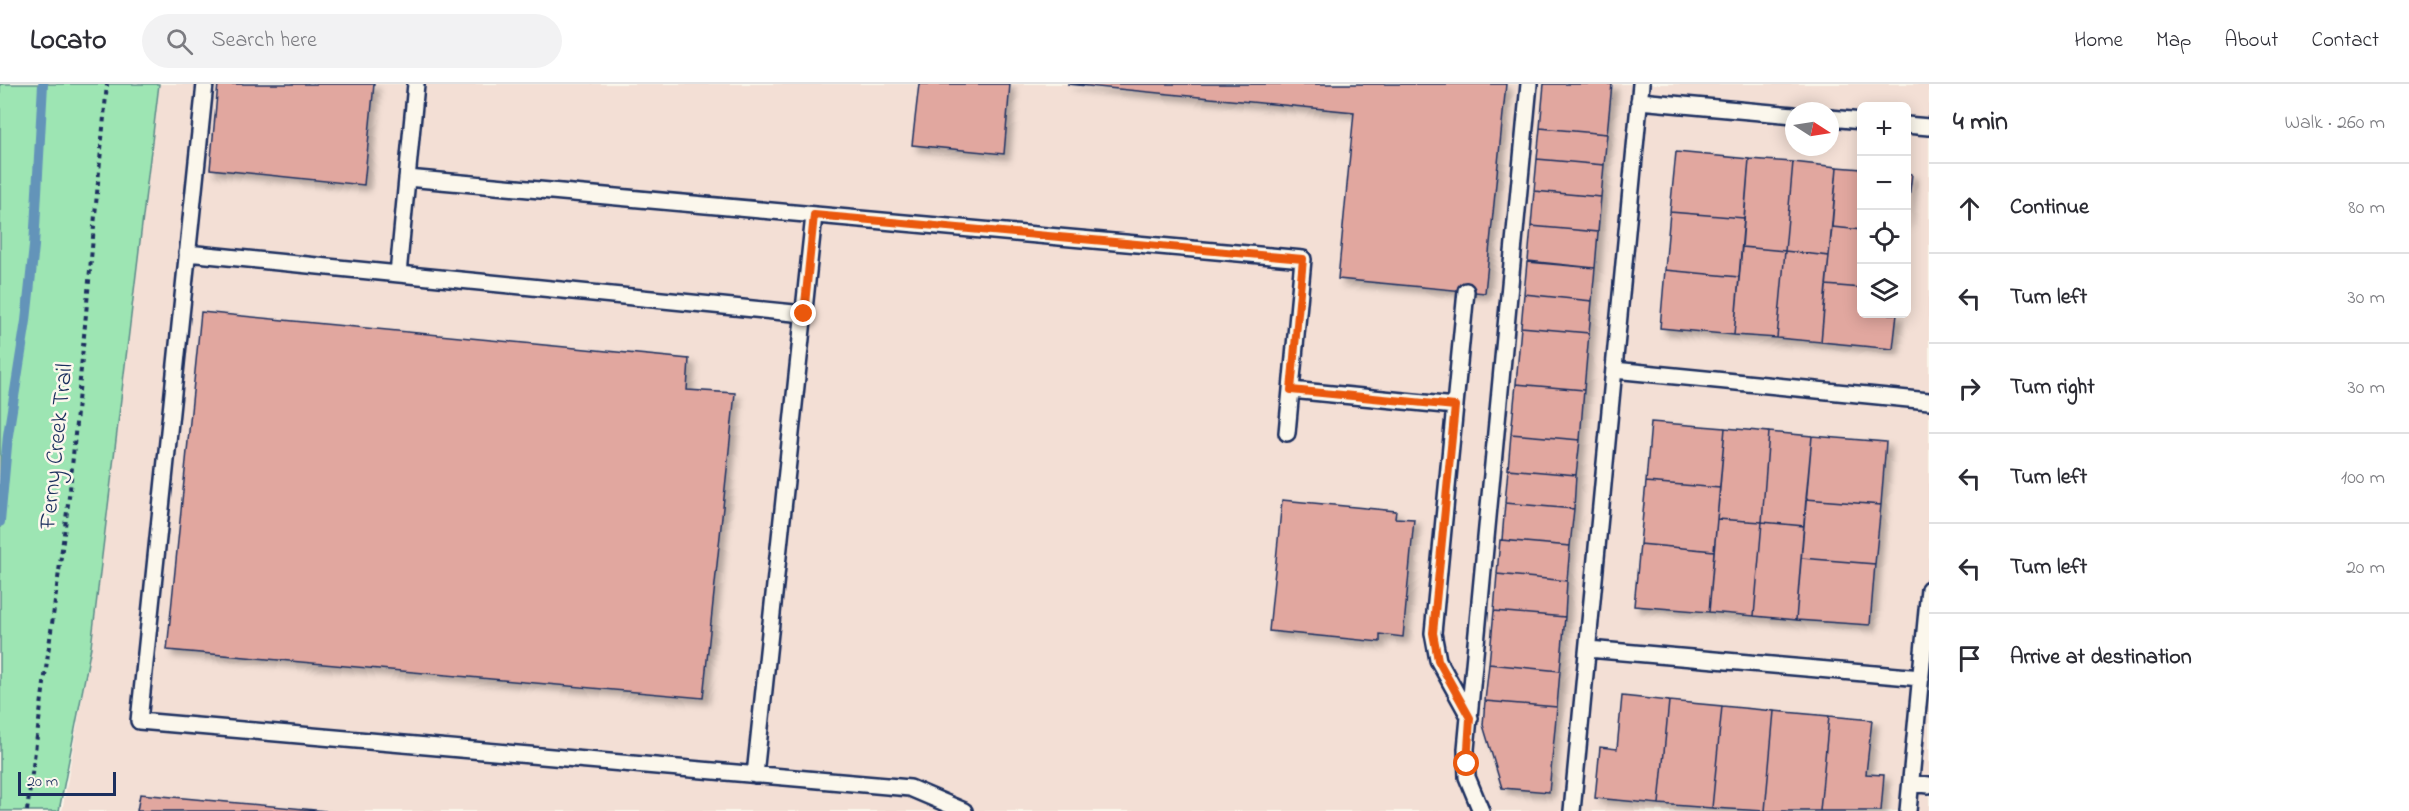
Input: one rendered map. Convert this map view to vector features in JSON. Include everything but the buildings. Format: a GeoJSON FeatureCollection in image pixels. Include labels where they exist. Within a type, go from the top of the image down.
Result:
{"type":"FeatureCollection","features":[{"type":"Feature","properties":{"kind":"lane"},"geometry":{"type":"LineString","coordinates":[[205,84],[139,722],[910,788],[964,811]]}},
{"type":"Feature","properties":{"kind":"lane"},"geometry":{"type":"LineString","coordinates":[[398,274],[416,84]]}},
{"type":"Feature","properties":{"kind":"lane"},"geometry":{"type":"LineString","coordinates":[[1481,811],[1467,777],[1466,749],[1530,84]]}},
{"type":"Feature","properties":{"kind":"lane"},"geometry":{"type":"LineString","coordinates":[[1572,811],[1641,84]]}},
{"type":"Feature","properties":{"kind":"lane"},"geometry":{"type":"LineString","coordinates":[[1639,101],[1785,114]]}},
{"type":"Feature","properties":{"kind":"lane"},"geometry":{"type":"LineString","coordinates":[[1839,119],[1857,121]]}},
{"type":"Feature","properties":{"kind":"lane"},"geometry":{"type":"LineString","coordinates":[[1911,125],[1929,127]]}},
{"type":"Feature","properties":{"kind":"lane"},"geometry":{"type":"LineString","coordinates":[[407,178],[1303,259],[1287,433]]}},
{"type":"Feature","properties":{"kind":"lane"},"geometry":{"type":"LineString","coordinates":[[755,775],[814,215]]}},
{"type":"Feature","properties":{"kind":"lane"},"geometry":{"type":"LineString","coordinates":[[187,253],[804,314]]}},
{"type":"Feature","properties":{"kind":"lane"},"geometry":{"type":"LineString","coordinates":[[1466,291],[1433,633],[1438,660],[1470,718]]}},
{"type":"Feature","properties":{"kind":"lane"},"geometry":{"type":"LineString","coordinates":[[1614,370],[1929,401]]}},
{"type":"Feature","properties":{"kind":"lane"},"geometry":{"type":"LineString","coordinates":[[1291,390],[1455,406]]}},
{"type":"Feature","properties":{"kind":"lane"},"geometry":{"type":"LineString","coordinates":[[1908,811],[1929,589]]}},
{"type":"Feature","properties":{"kind":"lane"},"geometry":{"type":"LineString","coordinates":[[1588,649],[1921,678]]}},
{"type":"Feature","properties":{"kind":"lane"},"geometry":{"type":"LineString","coordinates":[[1911,783],[1929,785]]}},
{"type":"Feature","properties":{"kind":"path","name":"Ferny Creek Trail"},"geometry":{"type":"LineString","coordinates":[[27,811],[70,489],[108,84]]}},
{"type":"Feature","properties":{"kind":"shaded area"},"geometry":{"type":"Polygon","coordinates":[[[159,84],[1929,84],[1929,811],[62,811],[91,647],[159,84]]]}},
{"type":"Feature","properties":{"kind":"green space"},"geometry":{"type":"Polygon","coordinates":[[[0,84],[159,84],[91,647],[59,811],[0,811],[0,84]]]}},
{"type":"Feature","properties":{"kind":"waterway"},"geometry":{"type":"LineString","coordinates":[[0,522],[8,435],[26,321],[34,246],[43,84]]}},
{"type":"Feature","properties":{"kind":"route"},"geometry":{"type":"LineString","coordinates":[[804,314],[814,215],[1303,259],[1291,390],[1455,406],[1433,633],[1438,660],[1470,718],[1466,749],[1467,764]]}}]}
